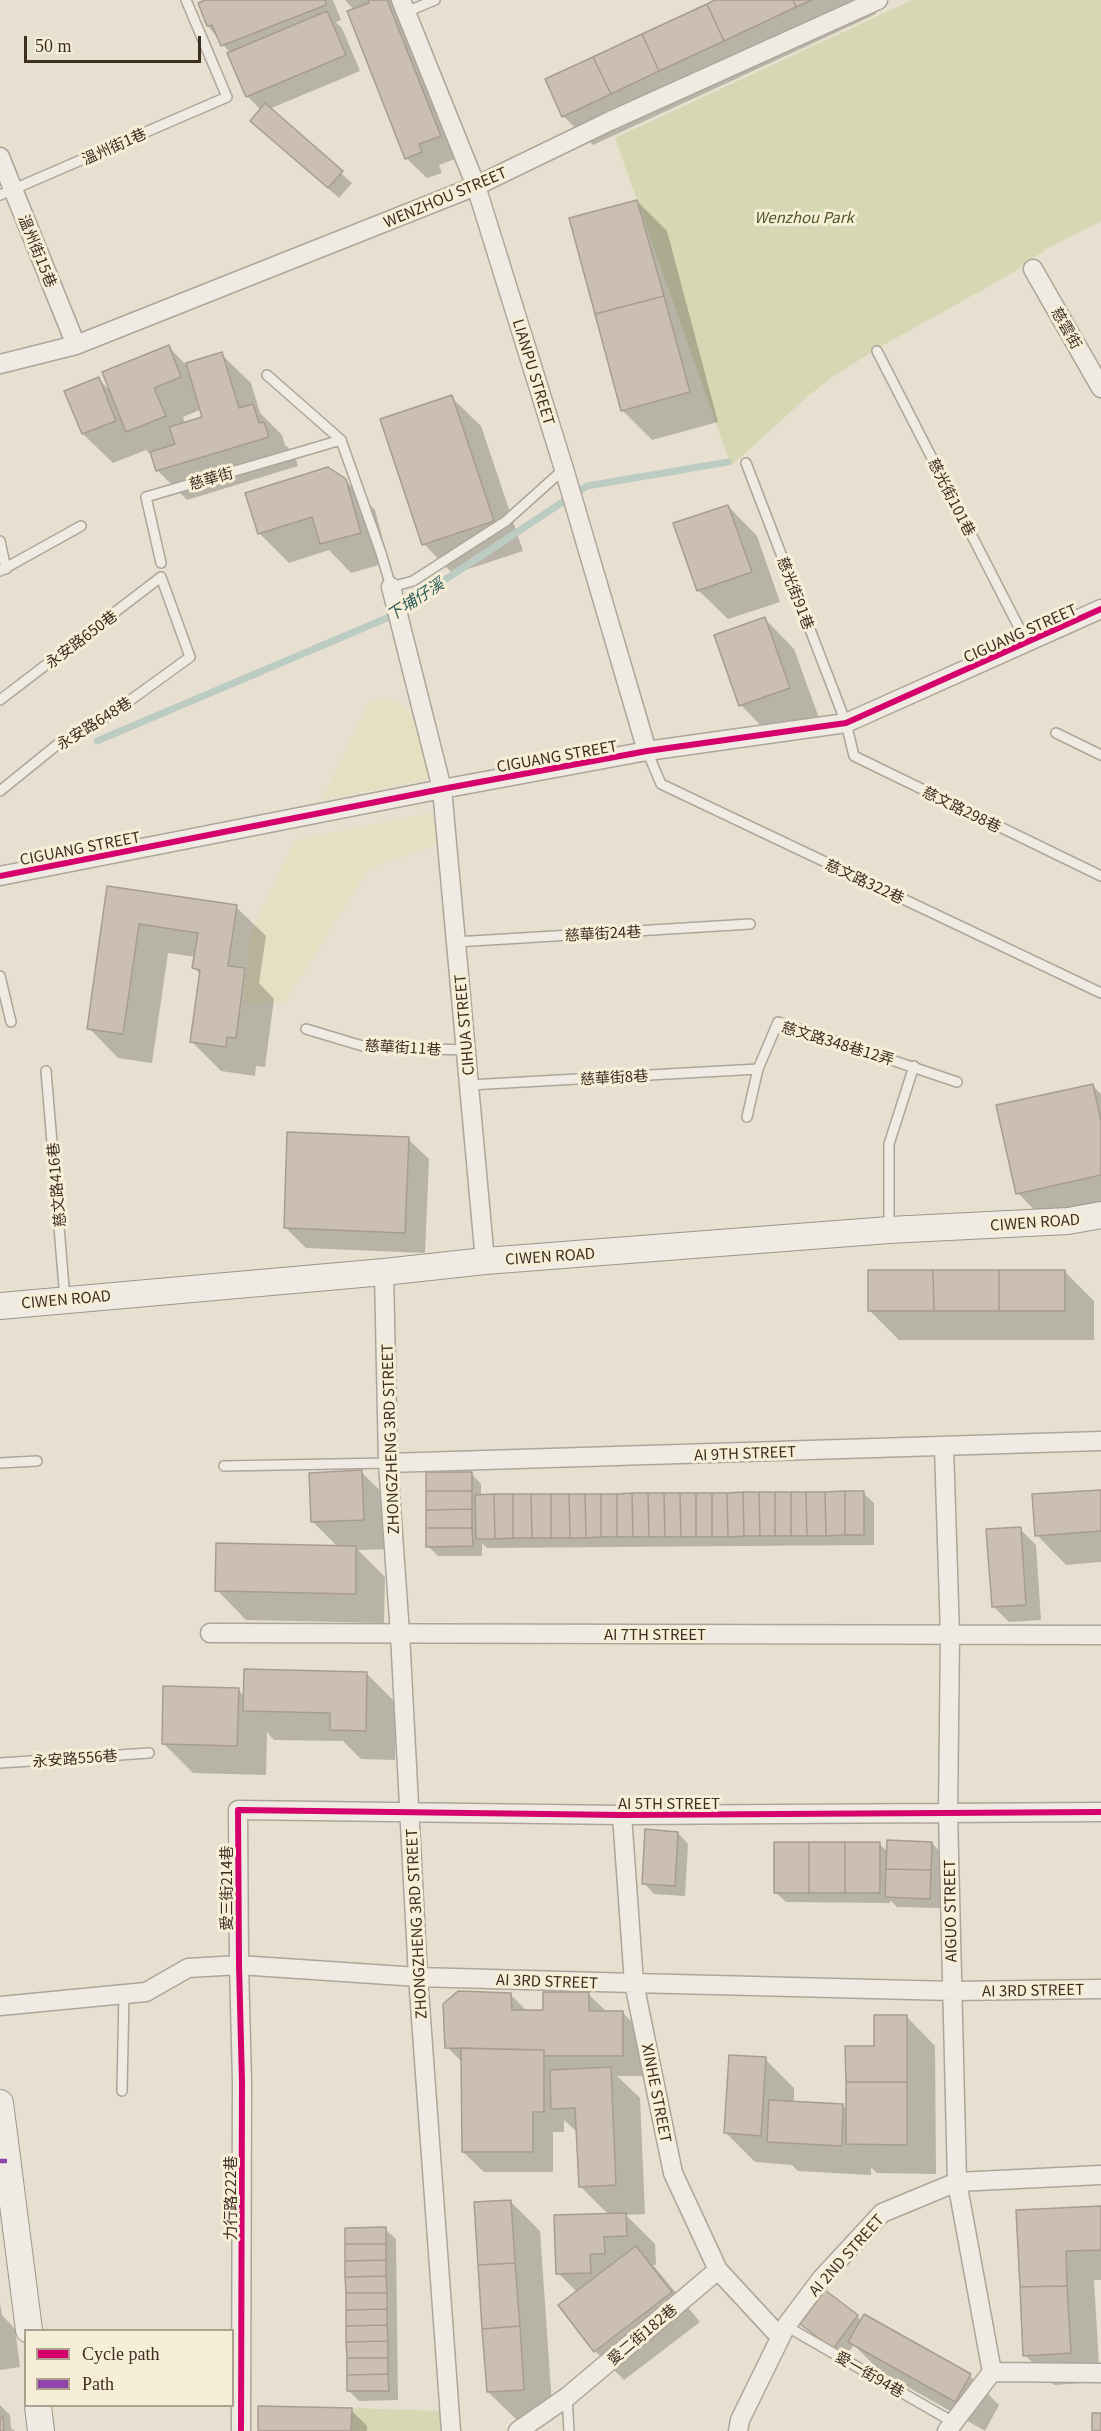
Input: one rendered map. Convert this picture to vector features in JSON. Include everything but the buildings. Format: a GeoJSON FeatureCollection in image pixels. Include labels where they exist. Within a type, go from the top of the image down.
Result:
{"type":"FeatureCollection","features":[{"type":"Feature","properties":{"kind":"street","name":"WENZHOU STREET"},"geometry":{"type":"LineString","coordinates":[[0,364],[76,345],[476,186],[610,121],[878,0]]}},
{"type":"Feature","properties":{"kind":"street","name":"LIANPU STREET"},"geometry":{"type":"LineString","coordinates":[[404,6],[476,186],[566,477],[647,752]]}},
{"type":"Feature","properties":{"kind":"street","name":"溫州街15巷"},"geometry":{"type":"LineString","coordinates":[[0,157],[6,192],[76,345]]}},
{"type":"Feature","properties":{"kind":"street","name":"慈雲街"},"geometry":{"type":"LineString","coordinates":[[1033,269],[1101,388]]}},
{"type":"Feature","properties":{"kind":"street"},"geometry":{"type":"LineString","coordinates":[[392,594],[442,789]]}},
{"type":"Feature","properties":{"kind":"street","name":"CIGUANG STREET"},"geometry":{"type":"LineString","coordinates":[[0,876],[442,789],[647,752],[846,723],[1101,609]]}},
{"type":"Feature","properties":{"kind":"street","name":"CIHUA STREET"},"geometry":{"type":"LineString","coordinates":[[442,789],[485,1261]]}},
{"type":"Feature","properties":{"kind":"street","name":"CIWEN ROAD"},"geometry":{"type":"LineString","coordinates":[[0,1305],[384,1272],[485,1261],[889,1230],[1068,1221],[1101,1215]]}},
{"type":"Feature","properties":{"kind":"street","name":"ZHONGZHENG 3RD STREET"},"geometry":{"type":"LineString","coordinates":[[384,1272],[388,1463],[400,1634],[418,1977],[450,2431]]}},
{"type":"Feature","properties":{"kind":"street","name":"AI 9TH STREET"},"geometry":{"type":"LineString","coordinates":[[388,1463],[944,1448],[1101,1441]]}},
{"type":"Feature","properties":{"kind":"street","name":"AIGUO STREET"},"geometry":{"type":"LineString","coordinates":[[944,1448],[950,1635],[948,1813],[957,2182],[992,2372]]}},
{"type":"Feature","properties":{"kind":"street","name":"AI 7TH STREET"},"geometry":{"type":"LineString","coordinates":[[210,1633],[1101,1635]]}},
{"type":"Feature","properties":{"kind":"street","name":"AI 5TH STREET"},"geometry":{"type":"LineString","coordinates":[[238,1810],[622,1815],[1101,1812]]}},
{"type":"Feature","properties":{"kind":"street","name":"愛三街214巷"},"geometry":{"type":"LineString","coordinates":[[238,1810],[239,1965]]}},
{"type":"Feature","properties":{"kind":"street","name":"XINHE STREET"},"geometry":{"type":"LineString","coordinates":[[622,1815],[634,1983],[673,2173],[718,2270],[783,2332]]}},
{"type":"Feature","properties":{"kind":"street","name":"AI 3RD STREET"},"geometry":{"type":"LineString","coordinates":[[0,2006],[146,1992],[188,1968],[239,1965],[418,1977],[952,1991],[1101,1989]]}},
{"type":"Feature","properties":{"kind":"street","name":"力行路222巷"},"geometry":{"type":"LineString","coordinates":[[239,1965],[242,2082],[241,2431]]}},
{"type":"Feature","properties":{"kind":"street"},"geometry":{"type":"LineString","coordinates":[[0,2103],[4,2161],[29,2329]]}},
{"type":"Feature","properties":{"kind":"street","name":"AI 2ND STREET"},"geometry":{"type":"LineString","coordinates":[[738,2431],[740,2420],[783,2332],[822,2278],[882,2213],[957,2182],[1101,2175]]}},
{"type":"Feature","properties":{"kind":"street","name":"愛二街182巷"},"geometry":{"type":"LineString","coordinates":[[518,2431],[567,2397],[718,2270]]}},
{"type":"Feature","properties":{"kind":"street"},"geometry":{"type":"LineString","coordinates":[[950,2427],[992,2372],[1101,2373]]}},
{"type":"Feature","properties":{"kind":"street"},"geometry":{"type":"LineString","coordinates":[[38,2407],[41,2431]]}},
{"type":"Feature","properties":{"kind":"lane","name":"溫州街1巷"},"geometry":{"type":"LineString","coordinates":[[6,192],[227,97],[186,0]]}},
{"type":"Feature","properties":{"kind":"lane"},"geometry":{"type":"LineString","coordinates":[[404,6],[435,0]]}},
{"type":"Feature","properties":{"kind":"lane","name":"慈光街101巷"},"geometry":{"type":"LineString","coordinates":[[877,351],[1027,643]]}},
{"type":"Feature","properties":{"kind":"lane"},"geometry":{"type":"LineString","coordinates":[[267,375],[341,440],[381,553],[392,594],[506,521],[566,477]]}},
{"type":"Feature","properties":{"kind":"lane","name":"慈華街"},"geometry":{"type":"LineString","coordinates":[[161,563],[146,497],[341,440]]}},
{"type":"Feature","properties":{"kind":"lane","name":"慈光街91巷"},"geometry":{"type":"LineString","coordinates":[[746,463],[846,723]]}},
{"type":"Feature","properties":{"kind":"lane"},"geometry":{"type":"LineString","coordinates":[[0,541],[3,570],[81,526]]}},
{"type":"Feature","properties":{"kind":"lane","name":"永安路648巷"},"geometry":{"type":"LineString","coordinates":[[0,791],[58,744],[110,715],[190,657],[161,577]]}},
{"type":"Feature","properties":{"kind":"lane","name":"永安路650巷"},"geometry":{"type":"LineString","coordinates":[[0,700],[161,577]]}},
{"type":"Feature","properties":{"kind":"lane","name":"慈文路298巷"},"geometry":{"type":"LineString","coordinates":[[846,723],[854,756],[1101,876]]}},
{"type":"Feature","properties":{"kind":"lane"},"geometry":{"type":"LineString","coordinates":[[1056,733],[1101,755]]}},
{"type":"Feature","properties":{"kind":"lane","name":"慈文路322巷"},"geometry":{"type":"LineString","coordinates":[[647,752],[661,784],[1101,993]]}},
{"type":"Feature","properties":{"kind":"lane","name":"慈華街24巷"},"geometry":{"type":"LineString","coordinates":[[456,942],[750,924]]}},
{"type":"Feature","properties":{"kind":"lane"},"geometry":{"type":"LineString","coordinates":[[0,976],[11,1022]]}},
{"type":"Feature","properties":{"kind":"lane","name":"慈文路348巷12弄"},"geometry":{"type":"LineString","coordinates":[[747,1117],[758,1069],[778,1022],[957,1082]]}},
{"type":"Feature","properties":{"kind":"lane","name":"慈華街11巷"},"geometry":{"type":"LineString","coordinates":[[306,1029],[366,1047],[466,1050]]}},
{"type":"Feature","properties":{"kind":"lane"},"geometry":{"type":"LineString","coordinates":[[889,1230],[889,1143],[914,1066]]}},
{"type":"Feature","properties":{"kind":"lane","name":"慈華街8巷"},"geometry":{"type":"LineString","coordinates":[[469,1085],[758,1069]]}},
{"type":"Feature","properties":{"kind":"lane","name":"慈文路416巷"},"geometry":{"type":"LineString","coordinates":[[46,1071],[65,1299]]}},
{"type":"Feature","properties":{"kind":"lane"},"geometry":{"type":"LineString","coordinates":[[0,1463],[37,1461]]}},
{"type":"Feature","properties":{"kind":"lane"},"geometry":{"type":"LineString","coordinates":[[224,1466],[388,1463]]}},
{"type":"Feature","properties":{"kind":"lane","name":"永安路556巷"},"geometry":{"type":"LineString","coordinates":[[0,1763],[149,1753]]}},
{"type":"Feature","properties":{"kind":"lane"},"geometry":{"type":"LineString","coordinates":[[122,2091],[124,1994]]}},
{"type":"Feature","properties":{"kind":"lane","name":"愛一街94巷"},"geometry":{"type":"LineString","coordinates":[[783,2332],[950,2427]]}},
{"type":"Feature","properties":{"kind":"lane"},"geometry":{"type":"LineString","coordinates":[[567,2397],[569,2431]]}},
{"type":"Feature","properties":{"kind":"shaded area"},"geometry":{"type":"Polygon","coordinates":[[[391,699],[419,719],[430,779],[322,800],[369,701],[391,699]]]}},
{"type":"Feature","properties":{"kind":"shaded area"},"geometry":{"type":"Polygon","coordinates":[[[433,813],[437,844],[368,869],[285,1002],[244,1004],[250,934],[295,840],[433,813]]]}},
{"type":"Feature","properties":{"kind":"green space","name":"Wenzhou Park"},"geometry":{"type":"Polygon","coordinates":[[[912,0],[1101,0],[1101,221],[1048,248],[1009,275],[878,348],[831,378],[731,466],[615,138],[912,0]]]}},
{"type":"Feature","properties":{"kind":"green space"},"geometry":{"type":"Polygon","coordinates":[[[352,2408],[442,2411],[443,2431],[351,2431],[352,2408]]]}},
{"type":"Feature","properties":{"kind":"waterway","name":"下埔仔溪"},"geometry":{"type":"LineString","coordinates":[[97,741],[387,618],[587,486],[728,462]]}},
{"type":"Feature","properties":{"kind":"marked path"},"geometry":{"type":"LineString","coordinates":[[0,2161],[7,2161]]}},
{"type":"Feature","properties":{"kind":"cycle path"},"geometry":{"type":"LineString","coordinates":[[0,876],[647,751],[846,723],[1101,609]]}},
{"type":"Feature","properties":{"kind":"cycle path"},"geometry":{"type":"LineString","coordinates":[[241,2431],[242,2082],[238,1810],[622,1815],[1101,1812]]}}]}
